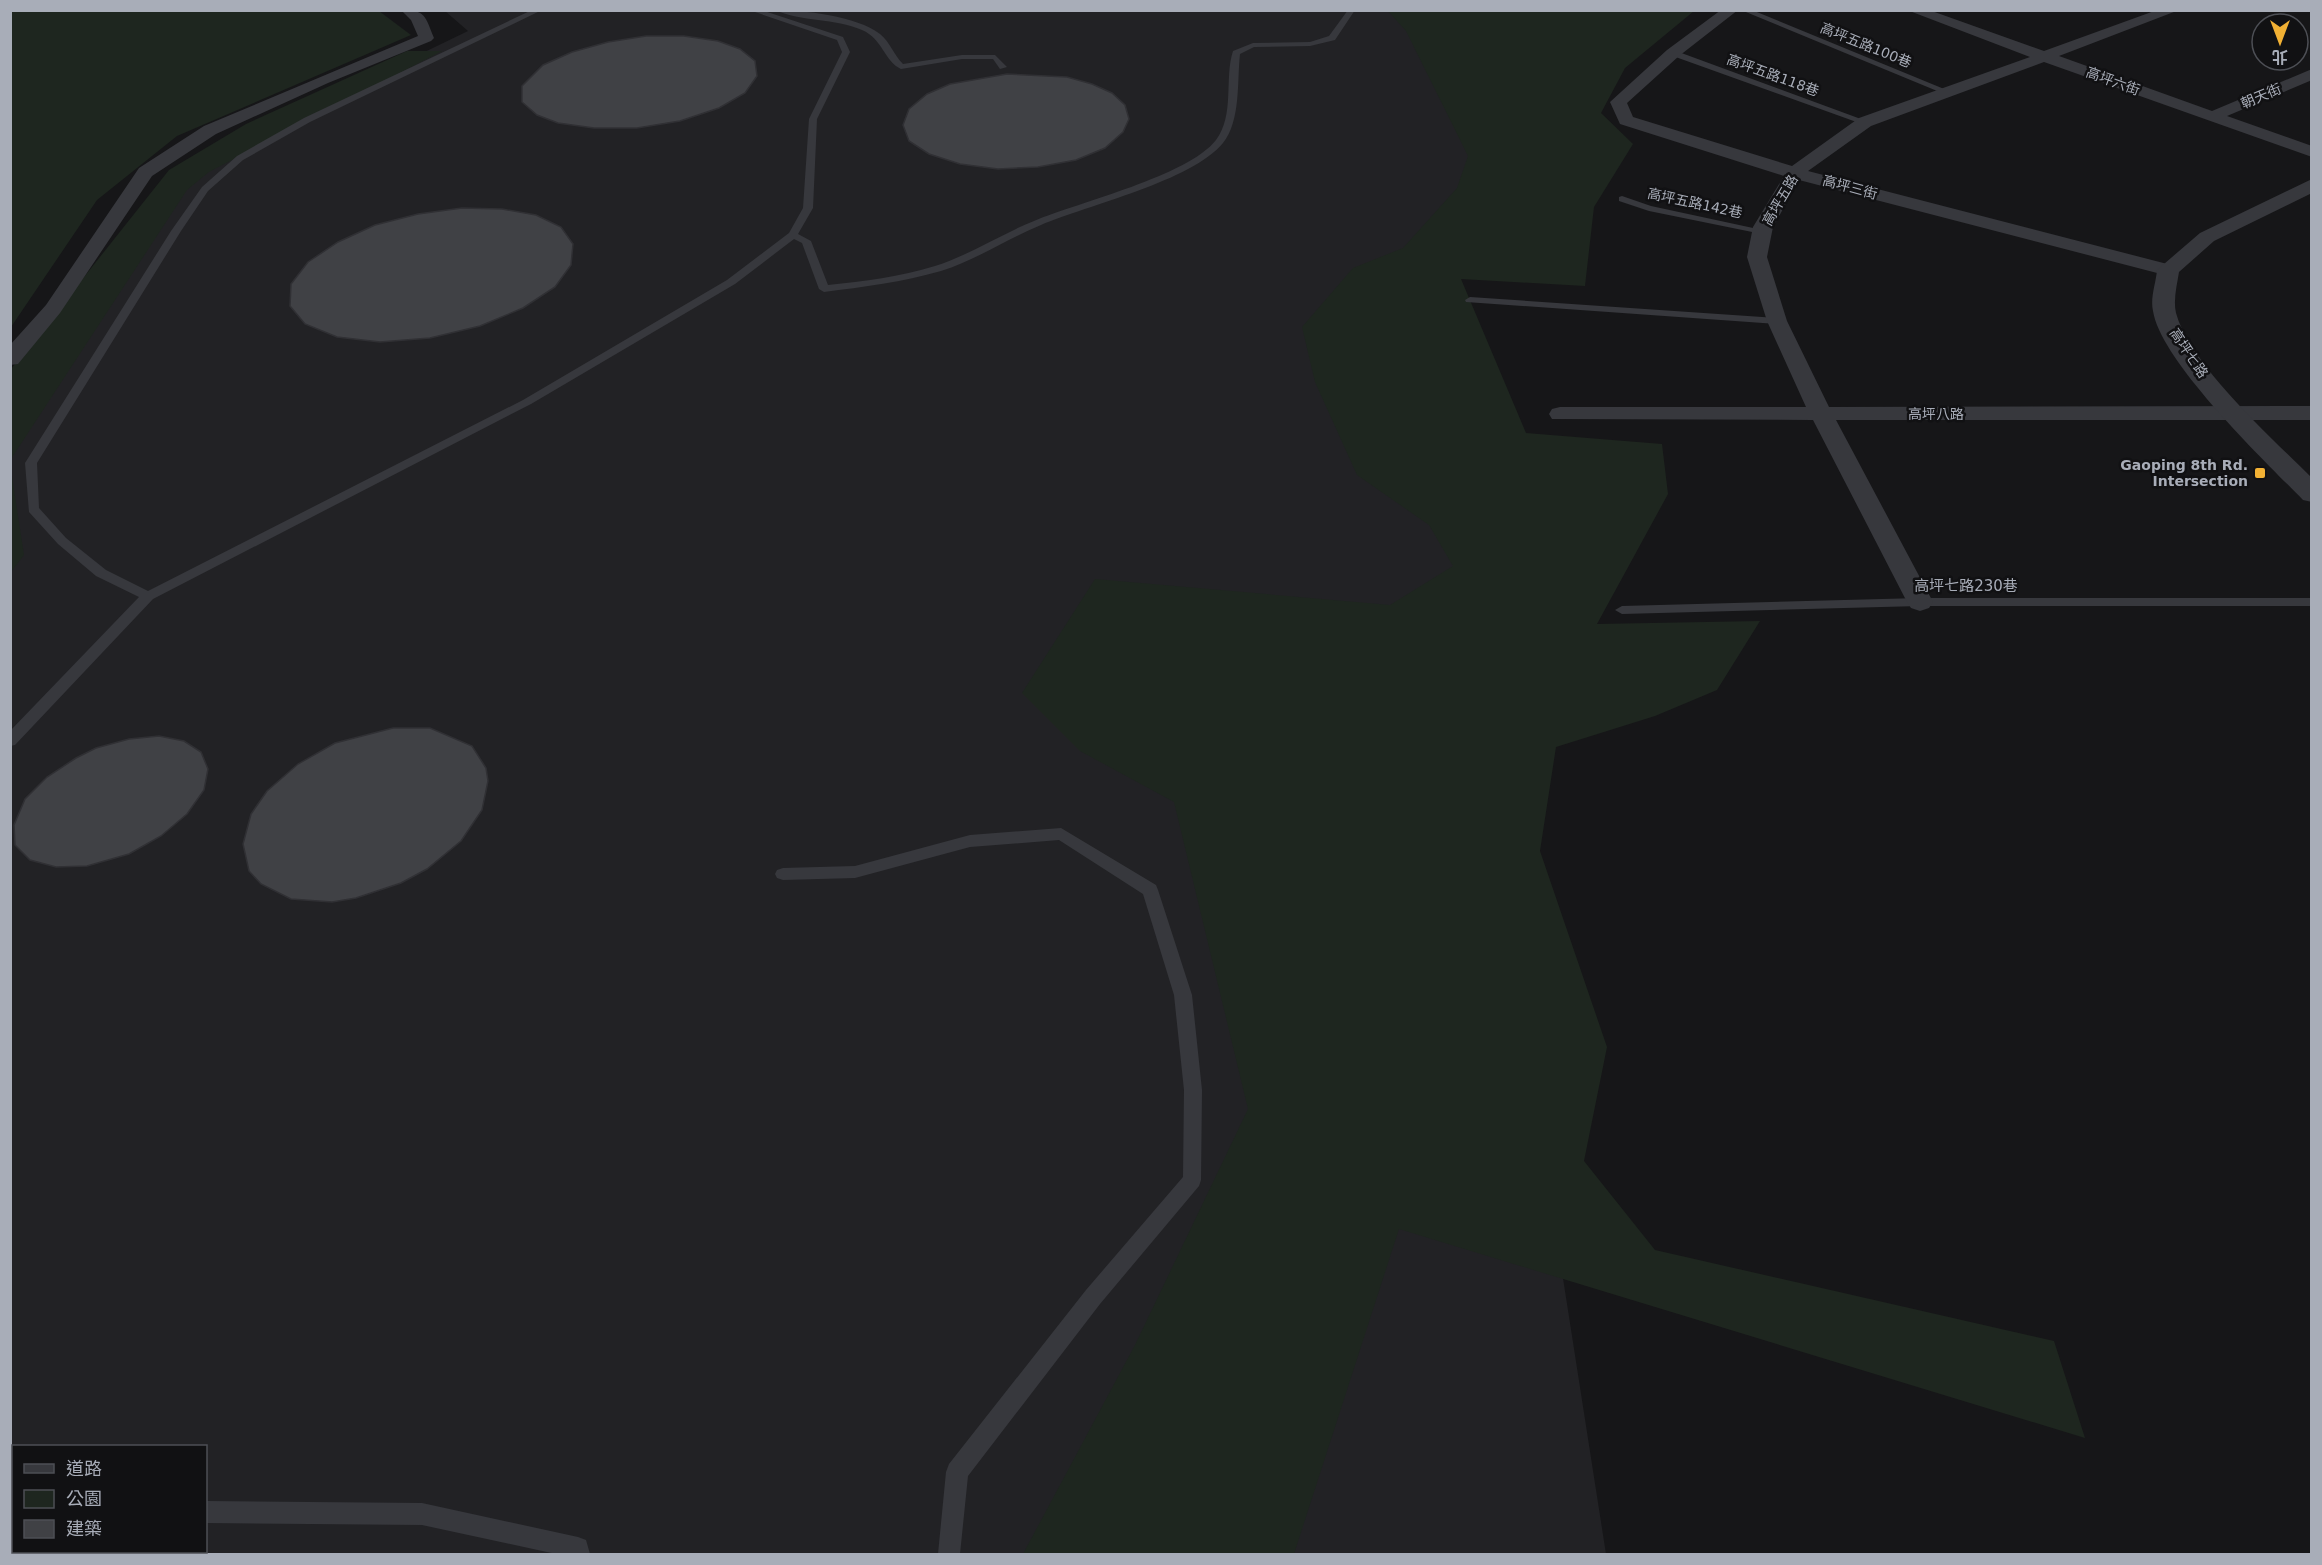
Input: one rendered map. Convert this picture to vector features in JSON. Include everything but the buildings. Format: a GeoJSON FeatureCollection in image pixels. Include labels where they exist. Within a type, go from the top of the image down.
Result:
{"type":"FeatureCollection","features":[{"type":"Feature","properties":{"kind":"street"},"geometry":{"type":"LineString","coordinates":[[10,359],[53,309],[145,172],[210,130],[322,80],[426,38],[418,18],[408,10]]}},
{"type":"Feature","properties":{"kind":"street","name":"高坪三街"},"geometry":{"type":"LineString","coordinates":[[1731,10],[1673,53],[1617,102],[1626,120],[1794,173],[2168,270]]}},
{"type":"Feature","properties":{"kind":"street","name":"高坪五路"},"geometry":{"type":"LineString","coordinates":[[1920,602],[1821,414],[1777,321],[1757,257],[1762,231],[1794,173],[1865,122],[2172,10]]}},
{"type":"Feature","properties":{"kind":"street","name":"高坪六街"},"geometry":{"type":"LineString","coordinates":[[1916,11],[2312,152]]}},
{"type":"Feature","properties":{"kind":"street","name":"朝天街"},"geometry":{"type":"LineString","coordinates":[[2211,117],[2312,74]]}},
{"type":"Feature","properties":{"kind":"street"},"geometry":{"type":"LineString","coordinates":[[2168,270],[2207,237],[2312,185]]}},
{"type":"Feature","properties":{"kind":"street","name":"高坪七路"},"geometry":{"type":"LineString","coordinates":[[2168,270],[2164,312],[2175,336],[2192,362],[2235,413],[2312,494]]}},
{"type":"Feature","properties":{"kind":"street","name":"高坪八路"},"geometry":{"type":"LineString","coordinates":[[1560,414],[2312,413]]}},
{"type":"Feature","properties":{"kind":"lane"},"geometry":{"type":"LineString","coordinates":[[148,596],[101,573],[62,541],[33,509],[31,463],[205,189],[240,159],[307,120],[517,16],[539,10]]}},
{"type":"Feature","properties":{"kind":"lane"},"geometry":{"type":"LineString","coordinates":[[10,741],[148,596],[527,402],[731,282],[793,235],[808,208],[813,119],[846,52],[840,39],[752,10]]}},
{"type":"Feature","properties":{"kind":"lane"},"geometry":{"type":"LineString","coordinates":[[778,10],[847,23],[876,34],[892,60],[901,67],[962,57],[994,57],[1003,67]]}},
{"type":"Feature","properties":{"kind":"lane"},"geometry":{"type":"LineString","coordinates":[[793,235],[806,240],[824,289],[904,278],[942,267],[1038,222],[1154,181],[1197,158],[1219,144],[1228,128],[1236,53],[1253,45],[1310,44],[1332,38],[1353,10]]}},
{"type":"Feature","properties":{"kind":"lane","name":"高坪五路100巷"},"geometry":{"type":"LineString","coordinates":[[1744,10],[1945,91]]}},
{"type":"Feature","properties":{"kind":"lane","name":"高坪五路118巷"},"geometry":{"type":"LineString","coordinates":[[1673,53],[1865,122]]}},
{"type":"Feature","properties":{"kind":"lane","name":"高坪五路142巷"},"geometry":{"type":"LineString","coordinates":[[1622,199],[1649,208],[1762,231]]}},
{"type":"Feature","properties":{"kind":"lane"},"geometry":{"type":"LineString","coordinates":[[1470,300],[1777,321]]}},
{"type":"Feature","properties":{"kind":"lane","name":"高坪七路230巷"},"geometry":{"type":"LineString","coordinates":[[1622,610],[1920,602],[2312,602]]}},
{"type":"Feature","properties":{"kind":"lane"},"geometry":{"type":"LineString","coordinates":[[783,874],[855,872],[970,841],[1061,834],[1150,890],[1184,995],[1193,1090],[1192,1180],[1093,1297],[957,1472],[949,1554]]}},
{"type":"Feature","properties":{"kind":"lane"},"geometry":{"type":"LineString","coordinates":[[207,1512],[422,1514],[578,1548],[579,1554]]}},
{"type":"Feature","properties":{"kind":"shaded area"},"geometry":{"type":"Polygon","coordinates":[[[445,11],[1459,11],[1506,174],[1442,264],[1548,1182],[1606,1554],[11,1554],[11,400],[187,167],[468,31],[445,11]]]}},
{"type":"Feature","properties":{"kind":"green space"},"geometry":{"type":"Polygon","coordinates":[[[11,10],[379,11],[411,35],[177,136],[97,200],[11,327],[11,10]]]}},
{"type":"Feature","properties":{"kind":"green space"},"geometry":{"type":"Polygon","coordinates":[[[1388,11],[1694,11],[1625,68],[1601,113],[1633,144],[1594,207],[1585,286],[1461,279],[1526,433],[1662,444],[1668,494],[1597,624],[1760,621],[1717,690],[1655,716],[1556,747],[1540,851],[1607,1047],[1584,1161],[1655,1250],[2054,1341],[2085,1438],[1399,1229],[1294,1554],[1023,1554],[1135,1345],[1248,1109],[1174,802],[1080,751],[1022,693],[1095,579],[1390,605],[1453,566],[1429,525],[1357,475],[1315,382],[1302,327],[1353,268],[1403,248],[1457,188],[1468,156],[1406,31],[1388,11]]]}},
{"type":"Feature","properties":{"kind":"green space"},"geometry":{"type":"Polygon","coordinates":[[[407,51],[442,51],[209,172],[187,190],[11,459],[11,369],[169,170],[246,124],[407,51]]]}},
{"type":"Feature","properties":{"kind":"green space"},"geometry":{"type":"Polygon","coordinates":[[[11,470],[24,555],[10,572],[11,470]]]}},
{"type":"Feature","properties":{"kind":"place","name":"Gaoping 8th Rd. Intersection"},"geometry":{"type":"Point","coordinates":[2260,473]}}]}
